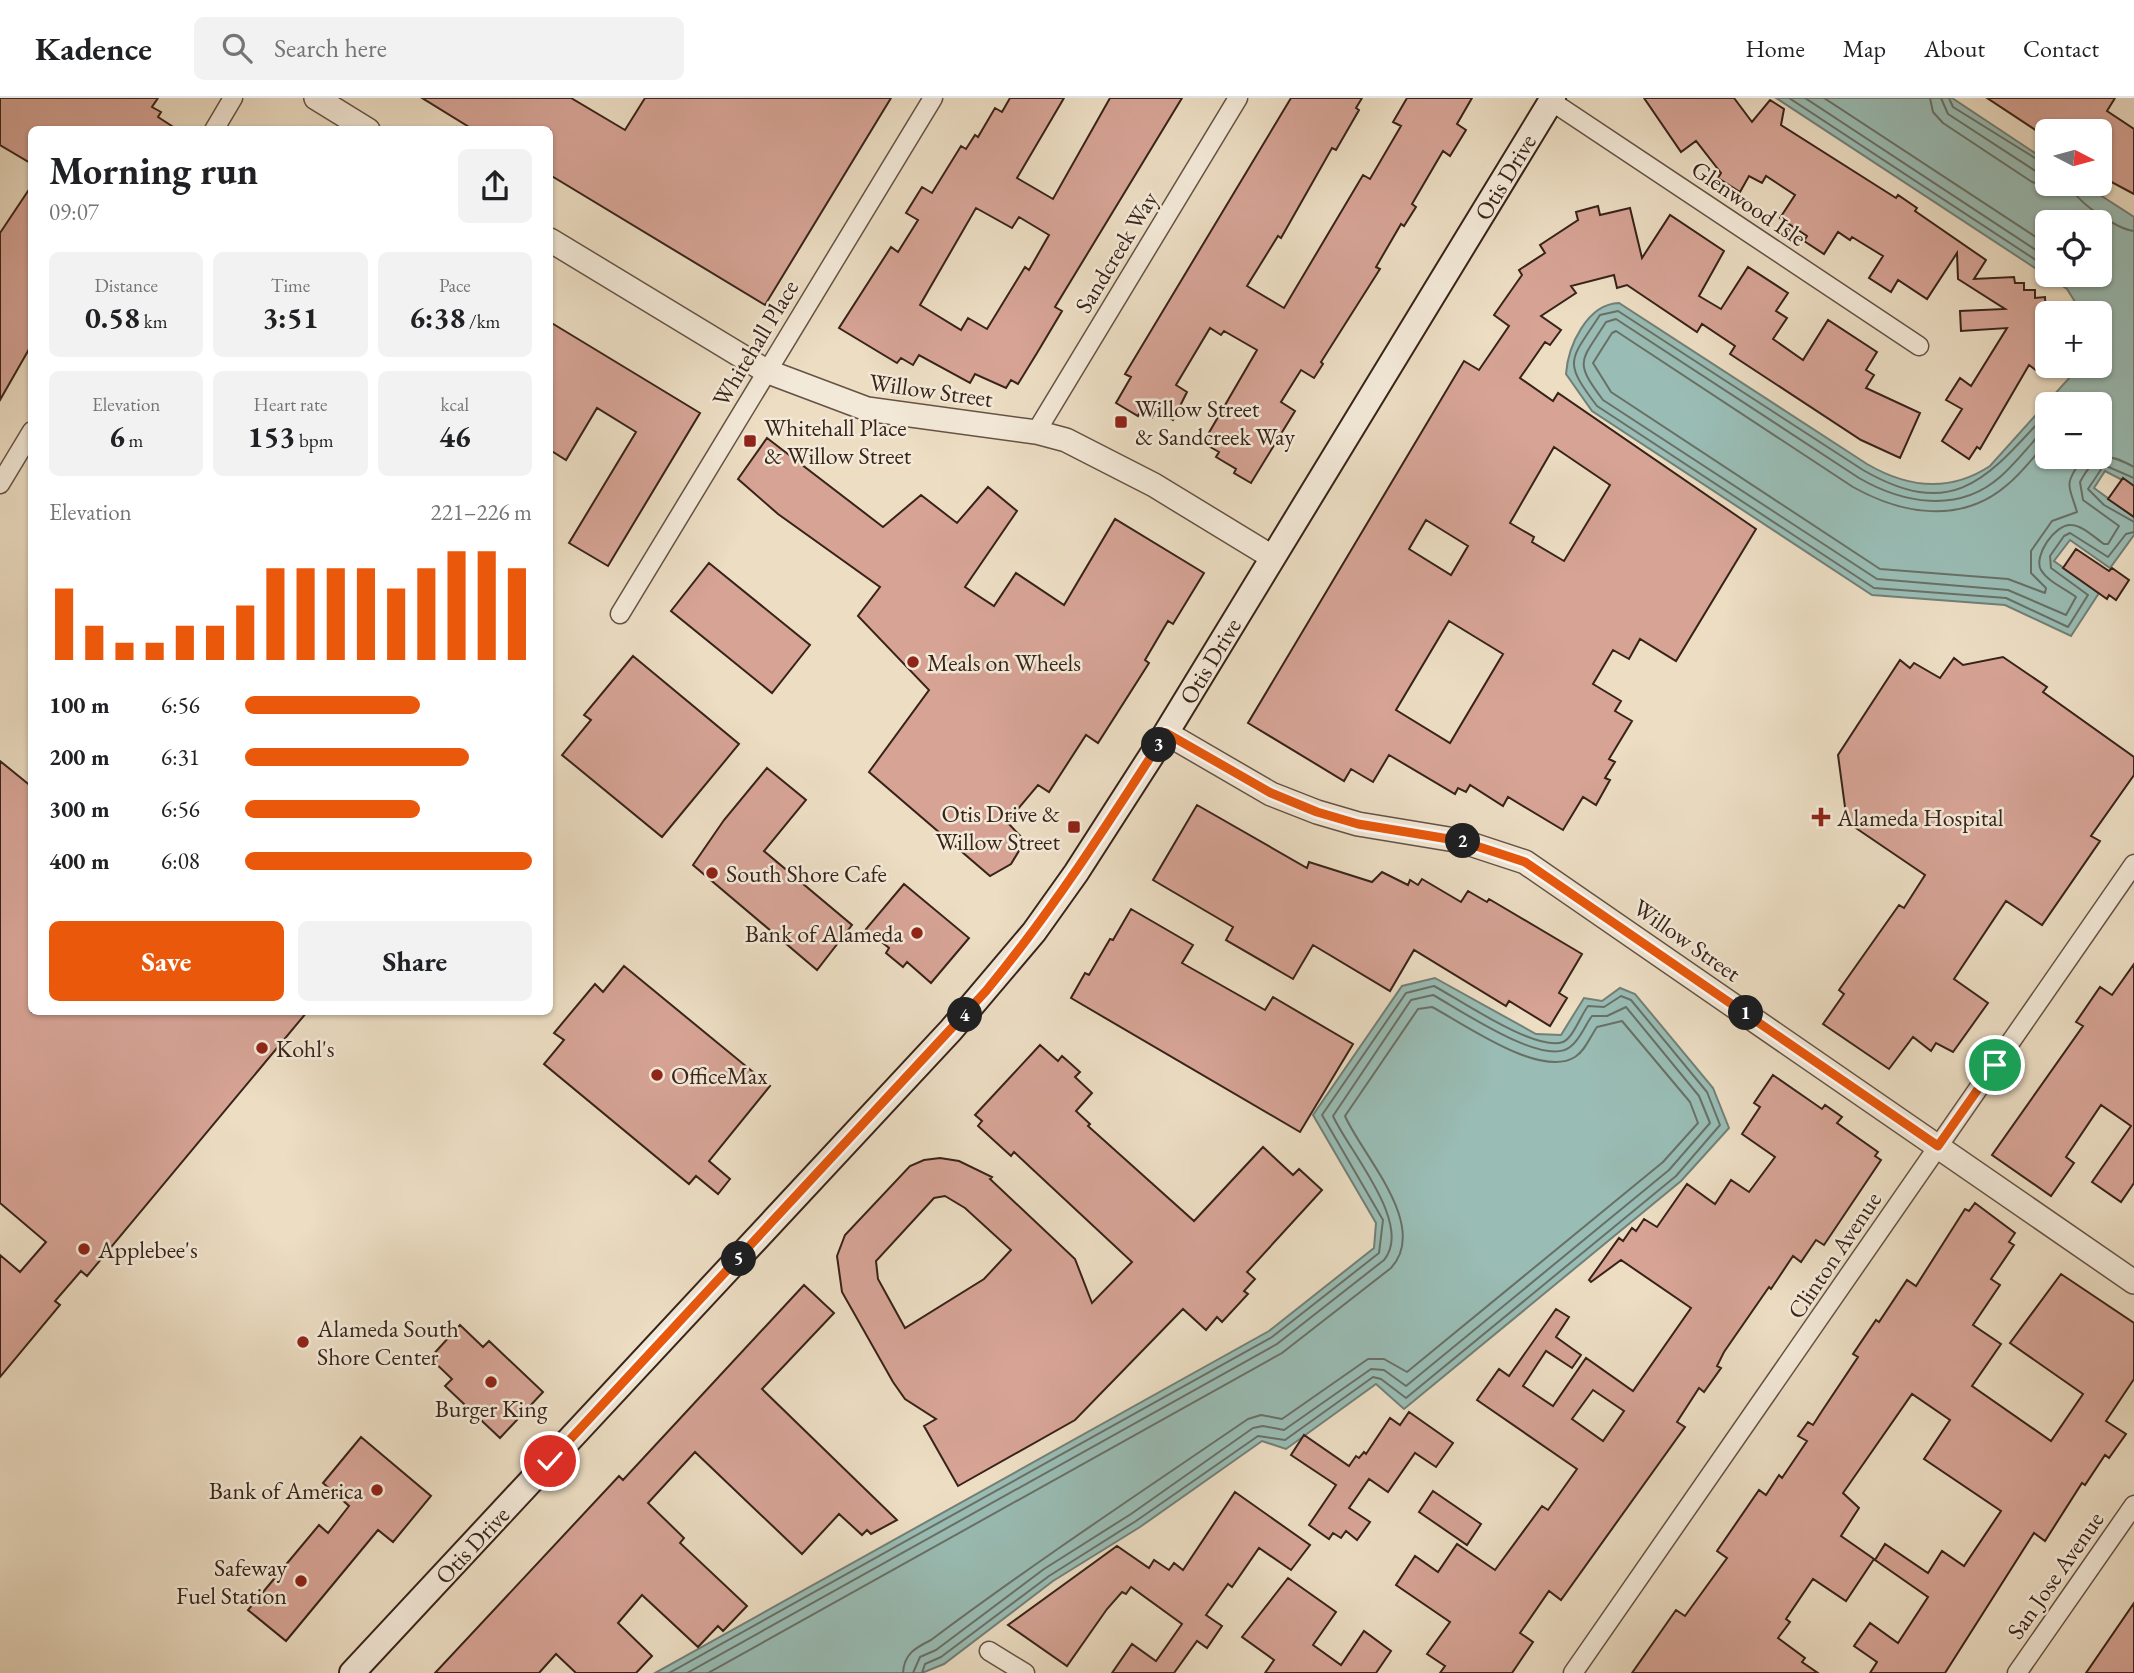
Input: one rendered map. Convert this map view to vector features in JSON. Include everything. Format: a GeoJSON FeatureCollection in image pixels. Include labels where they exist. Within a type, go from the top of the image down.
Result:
{"type":"FeatureCollection","features":[{"type":"Feature","properties":{"kind":"main road","name":"Otis Drive"},"geometry":{"type":"LineString","coordinates":[[352,1673],[986,991],[1034,932],[1076,873],[1166,733],[1552,99]]}},
{"type":"Feature","properties":{"kind":"street"},"geometry":{"type":"LineString","coordinates":[[216,126],[233,98]]}},
{"type":"Feature","properties":{"kind":"street"},"geometry":{"type":"LineString","coordinates":[[316,98],[362,126]]}},
{"type":"Feature","properties":{"kind":"street","name":"Whitehall Place"},"geometry":{"type":"LineString","coordinates":[[620,614],[933,98]]}},
{"type":"Feature","properties":{"kind":"street","name":"Sandcreek Way"},"geometry":{"type":"LineString","coordinates":[[1036,432],[1238,98]]}},
{"type":"Feature","properties":{"kind":"street","name":"Glenwood Isle"},"geometry":{"type":"LineString","coordinates":[[1552,99],[1919,346]]}},
{"type":"Feature","properties":{"kind":"street","name":"Willow Street"},"geometry":{"type":"LineString","coordinates":[[553,242],[766,371],[867,409],[1036,432],[1066,440],[1111,461],[1272,557]]}},
{"type":"Feature","properties":{"kind":"street"},"geometry":{"type":"LineString","coordinates":[[0,484],[28,438]]}},
{"type":"Feature","properties":{"kind":"street","name":"Willow Street"},"geometry":{"type":"LineString","coordinates":[[1166,733],[1271,793],[1317,812],[1358,824],[1461,841],[1525,862],[2134,1282]]}},
{"type":"Feature","properties":{"kind":"street","name":"Clinton Avenue"},"geometry":{"type":"LineString","coordinates":[[1573,1673],[2134,863]]}},
{"type":"Feature","properties":{"kind":"street","name":"San Jose Avenue"},"geometry":{"type":"LineString","coordinates":[[2017,1673],[2134,1505]]}},
{"type":"Feature","properties":{"kind":"street"},"geometry":{"type":"LineString","coordinates":[[989,1651],[1025,1673]]}},
{"type":"Feature","properties":{"kind":"water"},"geometry":{"type":"Polygon","coordinates":[[[1776,98],[1952,98],[2035,153],[2035,196],[2102,196],[2134,217],[2134,486],[2105,471],[2094,488],[2134,517],[2134,535],[2110,568],[2070,540],[2054,561],[2099,593],[2071,636],[2005,605],[1872,595],[1592,411],[1566,374],[1571,351],[1581,328],[1598,311],[1619,303],[1867,464],[1898,478],[1944,484],[1975,475],[1990,466],[2035,416],[2035,469],[2112,469],[2112,392],[2057,392],[2069,378],[2112,378],[2112,301],[2074,301],[2064,287],[2112,287],[2112,210],[2035,210],[2035,268],[1776,98]]]}},
{"type":"Feature","properties":{"kind":"water"},"geometry":{"type":"Polygon","coordinates":[[[1435,978],[1536,1034],[1561,1035],[1584,998],[1602,1001],[1620,988],[1635,994],[1713,1088],[1729,1128],[1681,1181],[1404,1409],[1376,1384],[1286,1449],[1262,1441],[1140,1527],[1053,1581],[944,1664],[922,1673],[655,1673],[1269,1331],[1374,1248],[1376,1223],[1313,1115],[1402,986],[1435,978]]]}},
{"type":"Feature","properties":{"kind":"building"},"geometry":{"type":"Polygon","coordinates":[[[0,98],[158,98],[152,107],[161,112],[158,117],[172,126],[28,126],[28,162],[0,145],[0,98]]]}},
{"type":"Feature","properties":{"kind":"building"},"geometry":{"type":"Polygon","coordinates":[[[422,98],[571,98],[625,130],[645,98],[891,98],[765,305],[553,177],[553,126],[468,126],[422,98]]]}},
{"type":"Feature","properties":{"kind":"building"},"geometry":{"type":"Polygon","coordinates":[[[1010,98],[1064,98],[1017,178],[1053,199],[1110,98],[1182,98],[1055,307],[1062,311],[1037,353],[1018,384],[1011,380],[1006,388],[975,374],[970,383],[919,355],[913,365],[901,358],[897,363],[839,328],[891,247],[898,252],[918,220],[906,213],[922,187],[932,193],[961,146],[966,149],[975,135],[978,137],[995,108],[1002,112],[1010,98]],[[976,208],[920,305],[961,330],[968,318],[987,329],[1025,267],[1029,270],[1049,235],[1019,217],[1012,228],[976,208]]]}},
{"type":"Feature","properties":{"kind":"building"},"geometry":{"type":"Polygon","coordinates":[[[1291,98],[1362,98],[1356,108],[1359,110],[1336,150],[1332,148],[1281,238],[1278,236],[1247,286],[1284,308],[1363,175],[1370,179],[1401,126],[1393,122],[1407,98],[1472,98],[1457,124],[1466,130],[1450,156],[1443,151],[1412,204],[1416,207],[1404,226],[1401,224],[1376,267],[1380,269],[1321,362],[1323,364],[1314,378],[1301,370],[1281,402],[1295,411],[1251,483],[1234,473],[1236,469],[1216,457],[1219,452],[1203,443],[1257,350],[1224,331],[1221,335],[1210,328],[1176,385],[1187,392],[1173,420],[1156,409],[1152,417],[1141,410],[1138,416],[1116,403],[1131,377],[1125,374],[1291,98]]]}},
{"type":"Feature","properties":{"kind":"building"},"geometry":{"type":"Polygon","coordinates":[[[1644,98],[1734,98],[1752,122],[1770,100],[1784,109],[1781,125],[1896,198],[1898,195],[1917,208],[1915,211],[1986,260],[1974,279],[2014,277],[2015,283],[2024,283],[2024,290],[2035,290],[2035,298],[2045,297],[2045,301],[2035,301],[2035,370],[2029,365],[1980,449],[1977,447],[1969,459],[1942,441],[1962,409],[1946,400],[1960,378],[1971,386],[2007,328],[1961,331],[1960,311],[2005,309],[1958,279],[1957,253],[1927,299],[1898,280],[1891,292],[1869,278],[1883,256],[1852,237],[1850,240],[1838,232],[1824,254],[1804,241],[1807,236],[1780,218],[1795,195],[1766,176],[1762,183],[1749,176],[1740,192],[1718,178],[1721,173],[1696,141],[1681,152],[1644,98]]]}},
{"type":"Feature","properties":{"kind":"building"},"geometry":{"type":"Polygon","coordinates":[[[1987,98],[2115,98],[2107,111],[2134,129],[2134,194],[2112,182],[2112,119],[2035,119],[2035,130],[1987,98]]]}},
{"type":"Feature","properties":{"kind":"building"},"geometry":{"type":"Polygon","coordinates":[[[28,191],[28,351],[0,400],[0,233],[28,191]]]}},
{"type":"Feature","properties":{"kind":"building"},"geometry":{"type":"Polygon","coordinates":[[[1598,206],[1600,215],[1630,208],[1642,258],[1670,215],[1724,251],[1699,296],[1721,309],[1748,267],[1788,293],[1776,311],[1787,318],[1773,339],[1803,360],[1828,320],[1877,352],[1866,370],[1874,375],[1866,388],[1920,413],[1900,458],[1861,440],[1730,354],[1735,346],[1702,324],[1697,332],[1627,285],[1617,288],[1614,275],[1571,286],[1576,293],[1541,316],[1561,330],[1550,345],[1545,342],[1520,378],[1553,401],[1558,393],[1756,529],[1676,661],[1640,639],[1629,659],[1613,650],[1593,684],[1621,701],[1615,711],[1632,721],[1609,759],[1615,762],[1605,778],[1610,780],[1596,805],[1583,797],[1563,830],[1508,797],[1503,806],[1470,785],[1466,792],[1458,788],[1455,794],[1389,755],[1373,782],[1351,769],[1344,781],[1248,723],[1464,361],[1479,370],[1509,326],[1494,315],[1522,275],[1519,270],[1545,253],[1540,245],[1578,220],[1576,212],[1598,206]],[[1554,447],[1510,523],[1534,537],[1532,542],[1564,561],[1610,485],[1554,447]],[[1426,520],[1409,549],[1451,575],[1468,546],[1426,520]],[[1449,621],[1396,710],[1450,743],[1503,654],[1449,621]]]}},
{"type":"Feature","properties":{"kind":"building"},"geometry":{"type":"Polygon","coordinates":[[[553,324],[700,413],[608,566],[569,543],[636,432],[597,408],[566,460],[553,452],[553,324]]]}},
{"type":"Feature","properties":{"kind":"building"},"geometry":{"type":"Polygon","coordinates":[[[767,438],[883,527],[921,495],[957,523],[988,487],[1017,511],[965,587],[994,606],[1016,573],[1064,605],[1115,519],[1204,573],[1173,624],[1168,621],[1145,660],[1149,663],[1098,743],[1086,735],[1049,792],[1038,785],[1007,822],[1025,841],[1011,864],[990,876],[869,772],[929,690],[858,616],[880,587],[778,514],[738,479],[767,438]]]}},
{"type":"Feature","properties":{"kind":"building"},"geometry":{"type":"Polygon","coordinates":[[[2123,478],[2134,486],[2134,517],[2108,499],[2123,478]]]}},
{"type":"Feature","properties":{"kind":"building"},"geometry":{"type":"Polygon","coordinates":[[[2076,549],[2109,571],[2112,568],[2129,580],[2116,600],[2109,595],[2107,599],[2063,568],[2076,549]]]}},
{"type":"Feature","properties":{"kind":"building"},"geometry":{"type":"Polygon","coordinates":[[[709,563],[810,645],[772,693],[671,611],[709,563]]]}},
{"type":"Feature","properties":{"kind":"building"},"geometry":{"type":"Polygon","coordinates":[[[633,656],[739,744],[662,837],[562,755],[591,720],[584,715],[633,656]]]}},
{"type":"Feature","properties":{"kind":"building","name":"Alameda Hospital"},"geometry":{"type":"Polygon","coordinates":[[[2003,657],[2047,687],[2043,692],[2134,757],[2134,775],[2091,836],[2100,841],[2042,925],[2006,901],[1954,979],[1988,1003],[1953,1052],[1936,1043],[1931,1051],[1913,1037],[1889,1069],[1823,1024],[1844,994],[1839,990],[1899,905],[1904,908],[1925,875],[1847,822],[1838,755],[1900,660],[1910,668],[1914,663],[1940,678],[1954,658],[1963,665],[2003,657]]]}},
{"type":"Feature","properties":{"kind":"building"},"geometry":{"type":"Polygon","coordinates":[[[0,761],[28,784],[28,1015],[304,1015],[87,1276],[81,1271],[55,1301],[60,1305],[0,1377],[0,1255],[20,1272],[46,1242],[0,1203],[0,761]]]}},
{"type":"Feature","properties":{"kind":"building"},"geometry":{"type":"Polygon","coordinates":[[[767,768],[806,800],[764,851],[852,925],[817,970],[693,865],[724,820],[767,768]]]}},
{"type":"Feature","properties":{"kind":"building"},"geometry":{"type":"Polygon","coordinates":[[[1197,805],[1307,868],[1309,862],[1372,882],[1382,872],[1408,885],[1410,880],[1418,885],[1422,879],[1461,902],[1468,891],[1487,902],[1489,899],[1582,954],[1559,993],[1567,998],[1550,1026],[1509,1001],[1506,1006],[1414,950],[1390,991],[1313,945],[1293,979],[1226,940],[1233,927],[1153,880],[1197,805]]]}},
{"type":"Feature","properties":{"kind":"building","name":"Bank of Alameda"},"geometry":{"type":"Polygon","coordinates":[[[904,884],[969,938],[931,983],[907,962],[903,967],[886,953],[889,948],[866,929],[904,884]]]}},
{"type":"Feature","properties":{"kind":"building"},"geometry":{"type":"Polygon","coordinates":[[[1131,909],[1193,945],[1182,963],[1265,1010],[1273,997],[1353,1044],[1300,1132],[1071,998],[1085,973],[1089,975],[1110,939],[1113,940],[1131,909]]]}},
{"type":"Feature","properties":{"kind":"building"},"geometry":{"type":"Polygon","coordinates":[[[2134,964],[2134,1183],[2121,1202],[2092,1182],[2131,1126],[2101,1105],[2066,1157],[2074,1163],[2051,1196],[1992,1155],[2083,1026],[2076,1022],[2100,987],[2112,995],[2134,964]]]}},
{"type":"Feature","properties":{"kind":"building","name":"OfficeMax"},"geometry":{"type":"Polygon","coordinates":[[[624,966],[770,1086],[709,1161],[730,1179],[718,1194],[696,1176],[689,1184],[544,1064],[564,1040],[554,1033],[595,984],[603,992],[624,966]]]}},
{"type":"Feature","properties":{"kind":"building"},"geometry":{"type":"Polygon","coordinates":[[[1040,1045],[1058,1061],[1062,1056],[1080,1072],[1075,1077],[1092,1093],[1076,1111],[1090,1124],[1088,1126],[1194,1221],[1263,1147],[1293,1175],[1299,1169],[1322,1190],[1247,1272],[1255,1279],[1244,1291],[1248,1294],[1222,1322],[1217,1317],[1206,1330],[1183,1309],[1075,1420],[958,1486],[924,1426],[936,1419],[905,1399],[842,1292],[837,1256],[845,1235],[910,1166],[924,1160],[940,1158],[959,1161],[992,1177],[990,1179],[1075,1259],[1092,1303],[1132,1262],[1014,1152],[1011,1156],[978,1126],[982,1121],[975,1115],[1040,1045]],[[945,1196],[934,1198],[876,1261],[878,1279],[905,1328],[984,1279],[1011,1250],[965,1208],[945,1196]]]}},
{"type":"Feature","properties":{"kind":"building"},"geometry":{"type":"Polygon","coordinates":[[[1773,1075],[1822,1109],[1825,1105],[1842,1117],[1837,1123],[1878,1152],[1875,1156],[1881,1160],[1824,1245],[1816,1240],[1801,1262],[1793,1256],[1771,1289],[1769,1287],[1724,1352],[1717,1366],[1721,1368],[1704,1392],[1699,1388],[1677,1422],[1685,1427],[1561,1600],[1549,1591],[1520,1633],[1533,1642],[1512,1673],[1440,1673],[1445,1666],[1427,1654],[1450,1622],[1396,1585],[1415,1556],[1438,1572],[1457,1544],[1495,1570],[1542,1506],[1548,1510],[1577,1469],[1477,1400],[1499,1369],[1509,1376],[1556,1309],[1569,1317],[1556,1337],[1581,1355],[1572,1368],[1546,1351],[1523,1386],[1553,1406],[1586,1358],[1633,1391],[1691,1308],[1621,1260],[1591,1282],[1589,1280],[1619,1238],[1623,1241],[1632,1228],[1636,1231],[1644,1219],[1657,1227],[1687,1184],[1715,1204],[1731,1180],[1749,1192],[1775,1157],[1742,1134],[1760,1107],[1754,1103],[1773,1075]],[[1593,1390],[1572,1419],[1603,1441],[1624,1411],[1593,1390]]]}},
{"type":"Feature","properties":{"kind":"building"},"geometry":{"type":"Polygon","coordinates":[[[1975,1203],[2015,1233],[2009,1242],[2014,1245],[1991,1279],[2000,1285],[1973,1325],[2001,1344],[1972,1386],[2051,1441],[2083,1394],[2010,1343],[2061,1274],[2134,1323],[2134,1379],[2106,1421],[2126,1434],[2109,1458],[2105,1455],[2085,1485],[2082,1483],[2045,1541],[2034,1533],[1945,1673],[1870,1673],[1877,1662],[1854,1646],[1870,1623],[1898,1643],[1928,1597],[1875,1560],[1885,1544],[1928,1573],[1942,1551],[1964,1566],[2001,1511],[1924,1459],[1950,1420],[1912,1394],[1843,1493],[1859,1508],[1841,1536],[1874,1559],[1846,1601],[1813,1579],[1786,1619],[1790,1622],[1778,1638],[1805,1658],[1802,1662],[1818,1673],[1632,1673],[1676,1610],[1685,1616],[1727,1558],[1717,1551],[1759,1490],[1766,1495],[1779,1475],[1782,1478],[1807,1441],[1798,1436],[1808,1422],[1813,1425],[1858,1357],[1853,1354],[1876,1320],[1879,1322],[1907,1280],[1916,1286],[1965,1209],[1969,1211],[1975,1203]]]}},
{"type":"Feature","properties":{"kind":"building"},"geometry":{"type":"Polygon","coordinates":[[[804,1285],[834,1313],[762,1389],[897,1520],[871,1534],[867,1530],[862,1535],[839,1514],[802,1554],[695,1452],[648,1503],[684,1538],[680,1543],[747,1606],[723,1631],[718,1626],[698,1647],[642,1595],[618,1623],[652,1656],[636,1673],[576,1673],[556,1654],[539,1673],[435,1673],[619,1476],[623,1480],[804,1285]]]}},
{"type":"Feature","properties":{"kind":"building","name":"Burger King"},"geometry":{"type":"Polygon","coordinates":[[[460,1325],[483,1347],[489,1341],[543,1392],[500,1438],[445,1386],[452,1379],[430,1358],[460,1325]]]}},
{"type":"Feature","properties":{"kind":"building"},"geometry":{"type":"Polygon","coordinates":[[[1409,1412],[1453,1443],[1436,1467],[1415,1453],[1388,1492],[1369,1479],[1349,1508],[1370,1522],[1357,1540],[1346,1531],[1341,1538],[1333,1533],[1329,1539],[1309,1525],[1336,1485],[1291,1455],[1304,1435],[1349,1466],[1356,1456],[1359,1458],[1364,1452],[1366,1454],[1390,1418],[1400,1425],[1409,1412]]]}},
{"type":"Feature","properties":{"kind":"building"},"geometry":{"type":"Polygon","coordinates":[[[361,1437],[431,1496],[393,1542],[378,1530],[286,1641],[248,1610],[319,1525],[328,1533],[349,1506],[323,1483],[361,1437]]]}},
{"type":"Feature","properties":{"kind":"building"},"geometry":{"type":"Polygon","coordinates":[[[1433,1491],[1481,1524],[1467,1545],[1419,1512],[1433,1491]]]}},
{"type":"Feature","properties":{"kind":"building"},"geometry":{"type":"Polygon","coordinates":[[[1235,1492],[1310,1545],[1291,1570],[1259,1548],[1232,1587],[1228,1584],[1206,1615],[1222,1626],[1207,1648],[1197,1641],[1174,1673],[1112,1673],[1132,1644],[1156,1661],[1182,1624],[1131,1587],[1126,1594],[1122,1592],[1107,1609],[1067,1666],[1008,1625],[1117,1546],[1149,1568],[1154,1560],[1169,1570],[1174,1563],[1183,1570],[1235,1492]]]}},
{"type":"Feature","properties":{"kind":"building"},"geometry":{"type":"Polygon","coordinates":[[[1288,1578],[1336,1612],[1313,1645],[1341,1665],[1364,1631],[1391,1651],[1376,1673],[1265,1673],[1274,1660],[1242,1637],[1288,1578]]]}},
{"type":"Feature","properties":{"kind":"building"},"geometry":{"type":"Polygon","coordinates":[[[2134,1603],[2134,1673],[2086,1673],[2134,1603]]]}},
{"type":"Feature","properties":{"kind":"place","name":"Willow Street & Sandcreek Way"},"geometry":{"type":"Point","coordinates":[1121,422]}},
{"type":"Feature","properties":{"kind":"place","name":"Whitehall Place & Willow Street"},"geometry":{"type":"Point","coordinates":[750,441]}},
{"type":"Feature","properties":{"kind":"place","name":"Meals on Wheels"},"geometry":{"type":"Point","coordinates":[913,662]}},
{"type":"Feature","properties":{"kind":"place","name":"Alameda Hospital"},"geometry":{"type":"Point","coordinates":[1821,817]}},
{"type":"Feature","properties":{"kind":"place","name":"Otis Drive & Willow Street"},"geometry":{"type":"Point","coordinates":[1074,827]}},
{"type":"Feature","properties":{"kind":"place","name":"South Shore Cafe"},"geometry":{"type":"Point","coordinates":[712,873]}},
{"type":"Feature","properties":{"kind":"place","name":"Bank of Alameda"},"geometry":{"type":"Point","coordinates":[917,933]}},
{"type":"Feature","properties":{"kind":"place","name":"Kohl's"},"geometry":{"type":"Point","coordinates":[262,1048]}},
{"type":"Feature","properties":{"kind":"place","name":"OfficeMax"},"geometry":{"type":"Point","coordinates":[657,1075]}},
{"type":"Feature","properties":{"kind":"place","name":"Applebee's"},"geometry":{"type":"Point","coordinates":[84,1249]}},
{"type":"Feature","properties":{"kind":"place","name":"Alameda South Shore Center"},"geometry":{"type":"Point","coordinates":[303,1342]}},
{"type":"Feature","properties":{"kind":"place","name":"Burger King"},"geometry":{"type":"Point","coordinates":[491,1382]}},
{"type":"Feature","properties":{"kind":"place","name":"Bank of America"},"geometry":{"type":"Point","coordinates":[377,1490]}},
{"type":"Feature","properties":{"kind":"place","name":"Safeway Fuel Station"},"geometry":{"type":"Point","coordinates":[301,1581]}},
{"type":"Feature","properties":{"kind":"route"},"geometry":{"type":"LineString","coordinates":[[550,1461],[986,991],[1034,932],[1076,873],[1166,733],[1271,793],[1317,812],[1358,824],[1461,841],[1525,862],[1938,1146],[1995,1065]]}}]}
